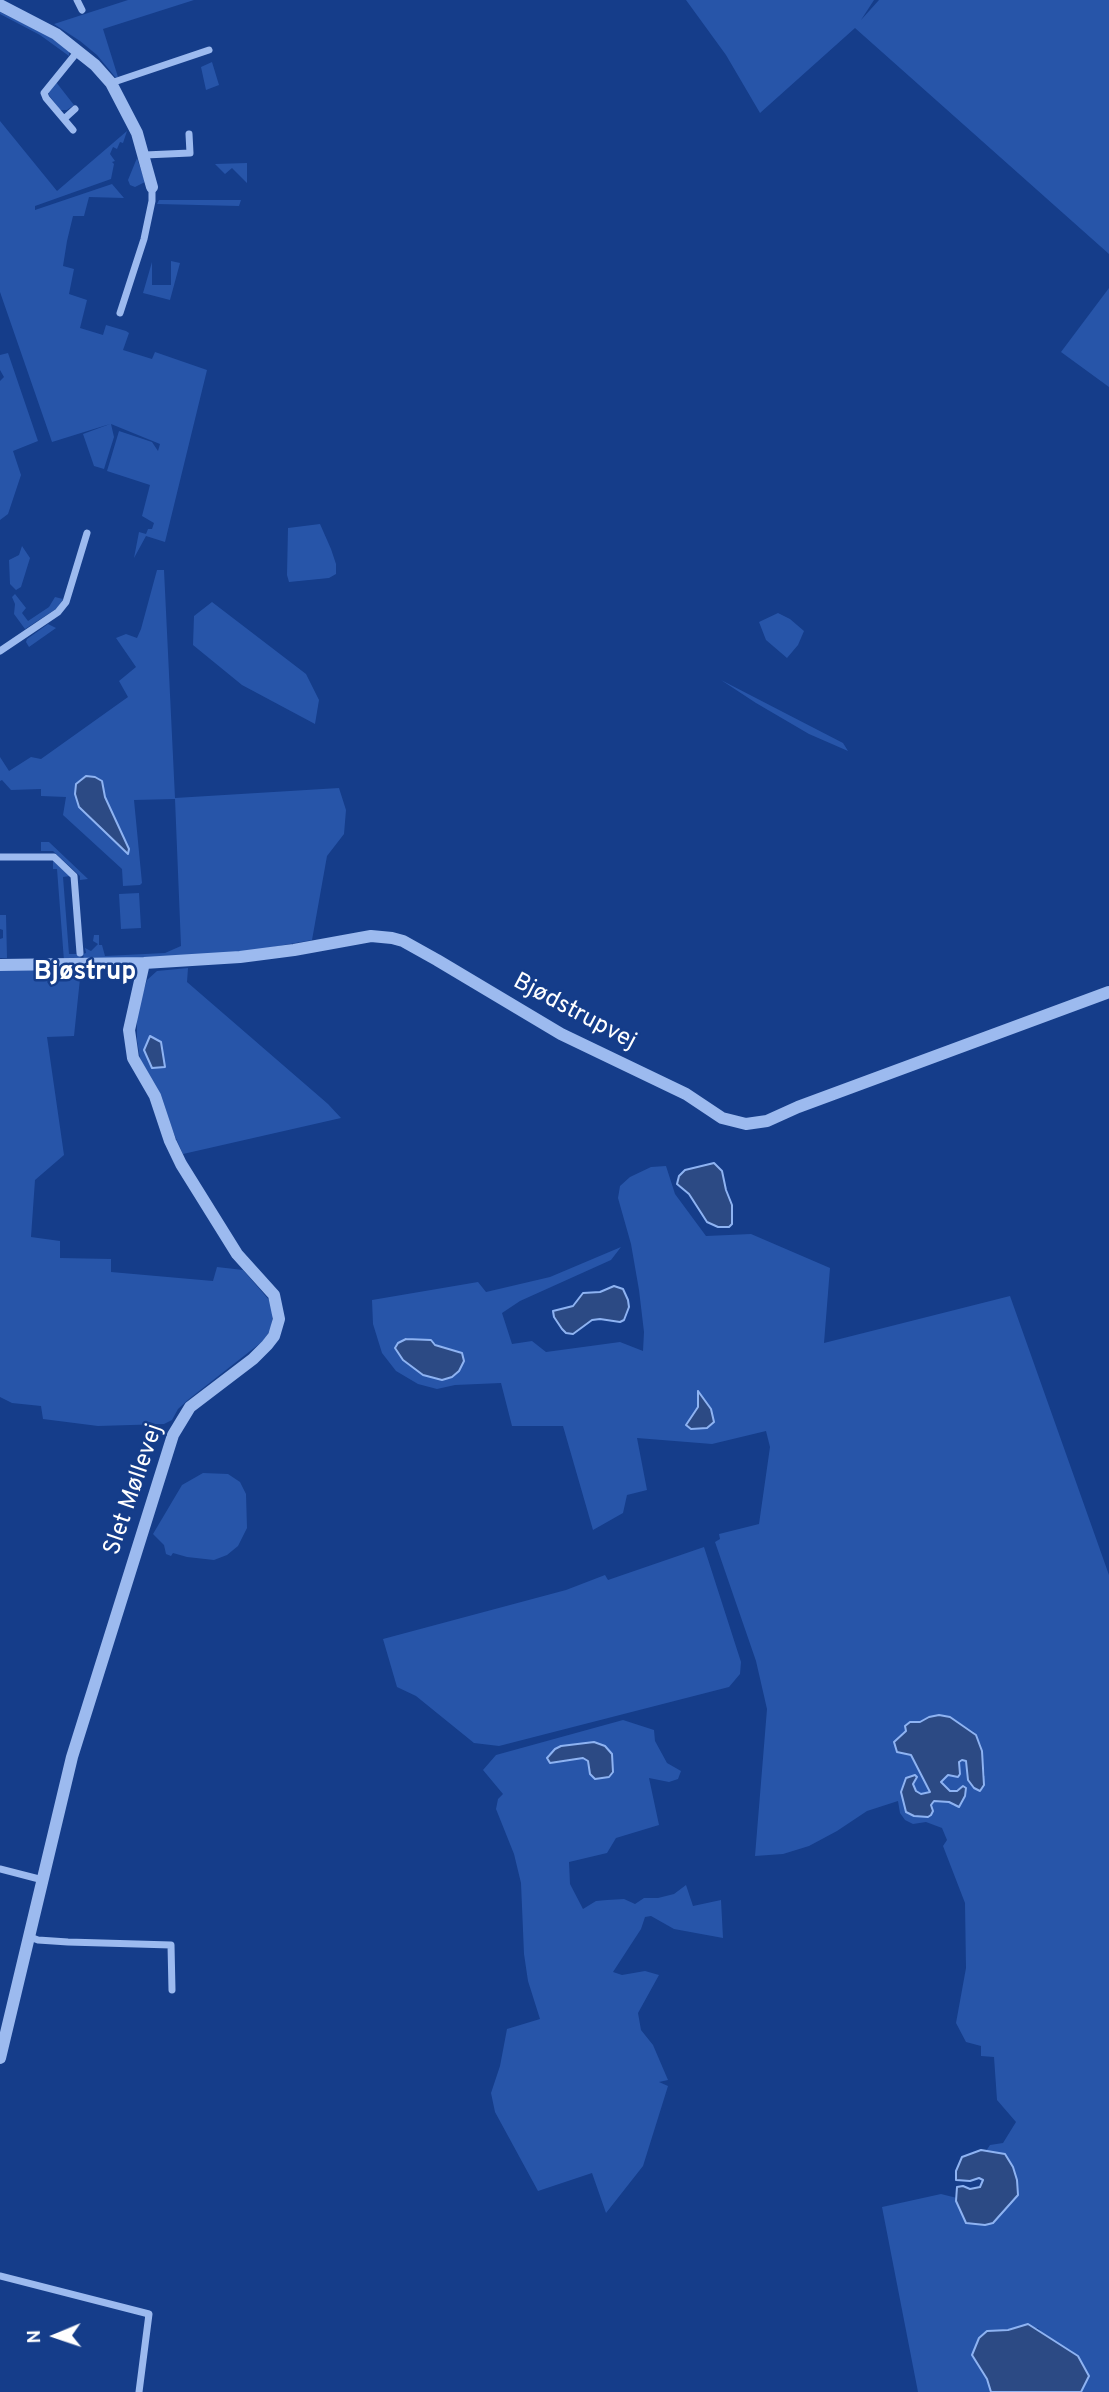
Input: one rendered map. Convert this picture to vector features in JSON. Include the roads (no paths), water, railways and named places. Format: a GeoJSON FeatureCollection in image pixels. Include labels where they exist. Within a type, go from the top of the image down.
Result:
{"type":"FeatureCollection","features":[{"type":"Feature","properties":{"kind":"street"},"geometry":{"type":"LineString","coordinates":[[77,0],[82,10]]}},
{"type":"Feature","properties":{"kind":"street"},"geometry":{"type":"LineString","coordinates":[[0,5],[56,34],[79,51],[111,83],[133,121],[145,155],[152,187],[152,201],[144,239],[120,313]]}},
{"type":"Feature","properties":{"kind":"street"},"geometry":{"type":"LineString","coordinates":[[111,83],[209,50]]}},
{"type":"Feature","properties":{"kind":"street"},"geometry":{"type":"LineString","coordinates":[[73,130],[44,93],[79,51]]}},
{"type":"Feature","properties":{"kind":"street"},"geometry":{"type":"LineString","coordinates":[[64,119],[75,109]]}},
{"type":"Feature","properties":{"kind":"street"},"geometry":{"type":"LineString","coordinates":[[145,155],[190,153],[189,134]]}},
{"type":"Feature","properties":{"kind":"street"},"geometry":{"type":"LineString","coordinates":[[0,652],[58,612],[66,602],[87,533]]}},
{"type":"Feature","properties":{"kind":"street"},"geometry":{"type":"LineString","coordinates":[[0,857],[54,857],[74,876],[80,953]]}},
{"type":"Feature","properties":{"kind":"street","name":"Bjødstrupvej"},"geometry":{"type":"LineString","coordinates":[[0,965],[144,963],[240,957],[362,937],[392,938],[426,954],[561,1034],[686,1094],[722,1118],[746,1124],[767,1121],[1109,992]]}},
{"type":"Feature","properties":{"kind":"street","name":"Slet Møllevej"},"geometry":{"type":"LineString","coordinates":[[0,2058],[72,1757],[173,1435],[190,1407],[267,1345],[274,1336],[279,1319],[274,1295],[237,1255],[174,1153],[155,1096],[134,1058],[129,1030],[144,963]]}},
{"type":"Feature","properties":{"kind":"street"},"geometry":{"type":"LineString","coordinates":[[0,1869],[44,1880]]}},
{"type":"Feature","properties":{"kind":"street"},"geometry":{"type":"LineString","coordinates":[[30,1937],[48,1941],[171,1945],[172,1990]]}},
{"type":"Feature","properties":{"kind":"street"},"geometry":{"type":"LineString","coordinates":[[0,2276],[149,2314],[139,2392]]}},
{"type":"Feature","properties":{"kind":"district","name":"Bjøstrup"},"geometry":{"type":"Point","coordinates":[85,974]}}]}
